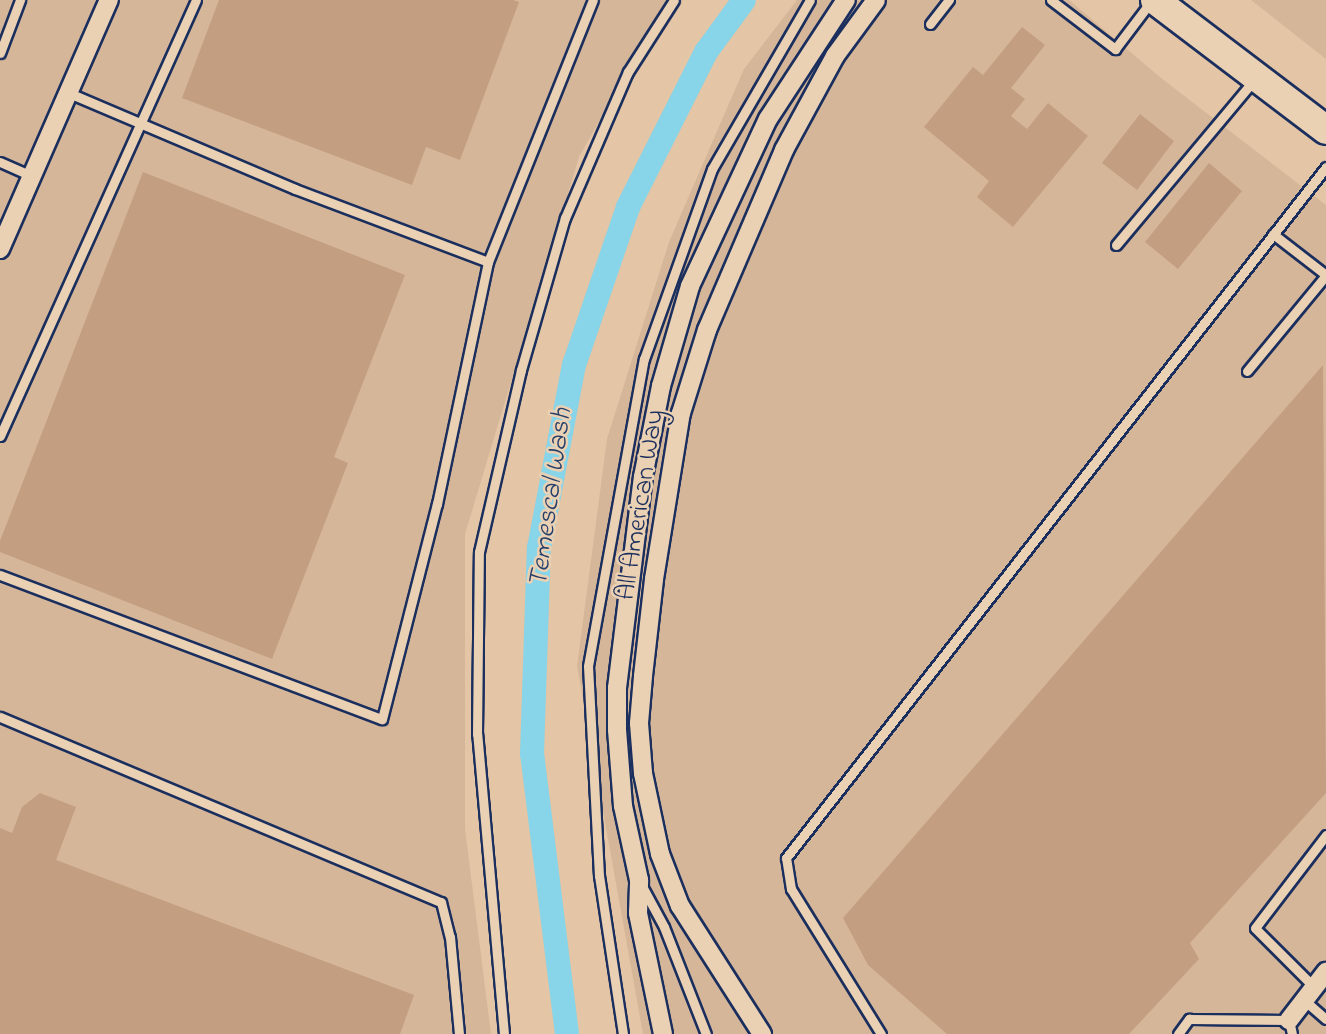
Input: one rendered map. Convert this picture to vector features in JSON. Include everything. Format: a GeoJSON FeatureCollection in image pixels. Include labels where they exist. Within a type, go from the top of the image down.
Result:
{"type":"FeatureCollection","features":[{"type":"Feature","properties":{"kind":"main road"},"geometry":{"type":"LineString","coordinates":[[1153,0],[1326,130]]}},
{"type":"Feature","properties":{"kind":"street"},"geometry":{"type":"LineString","coordinates":[[0,249],[110,0]]}},
{"type":"Feature","properties":{"kind":"street","name":"All American Way"},"geometry":{"type":"LineString","coordinates":[[663,1034],[638,913],[639,880],[623,806],[617,688],[643,477],[661,386],[690,286],[768,118],[846,0]]}},
{"type":"Feature","properties":{"kind":"street","name":"All American Way"},"geometry":{"type":"LineString","coordinates":[[762,1034],[680,906],[660,854],[643,773],[639,723],[643,676],[654,579],[681,413],[707,330],[784,150],[835,56],[876,0]]}},
{"type":"Feature","properties":{"kind":"street"},"geometry":{"type":"LineString","coordinates":[[1290,1027],[1309,994],[1326,972]]}},
{"type":"Feature","properties":{"kind":"lane"},"geometry":{"type":"LineString","coordinates":[[0,53],[20,0]]}},
{"type":"Feature","properties":{"kind":"lane"},"geometry":{"type":"LineString","coordinates":[[0,436],[196,0]]}},
{"type":"Feature","properties":{"kind":"lane"},"geometry":{"type":"LineString","coordinates":[[0,575],[382,719],[436,504],[488,262],[592,0]]}},
{"type":"Feature","properties":{"kind":"lane"},"geometry":{"type":"LineString","coordinates":[[504,1034],[477,734],[479,552],[521,370],[565,219],[628,72],[674,0]]}},
{"type":"Feature","properties":{"kind":"lane"},"geometry":{"type":"LineString","coordinates":[[623,1034],[599,876],[588,666],[605,571],[644,359],[704,191],[712,169],[810,0]]}},
{"type":"Feature","properties":{"kind":"lane"},"geometry":{"type":"LineString","coordinates":[[930,24],[949,0]]}},
{"type":"Feature","properties":{"kind":"lane"},"geometry":{"type":"LineString","coordinates":[[1051,0],[1115,49],[1153,0]]}},
{"type":"Feature","properties":{"kind":"lane"},"geometry":{"type":"LineString","coordinates":[[1116,245],[1257,77]]}},
{"type":"Feature","properties":{"kind":"lane"},"geometry":{"type":"LineString","coordinates":[[69,93],[295,189],[488,262]]}},
{"type":"Feature","properties":{"kind":"lane"},"geometry":{"type":"LineString","coordinates":[[0,162],[32,176]]}},
{"type":"Feature","properties":{"kind":"lane"},"geometry":{"type":"LineString","coordinates":[[881,1034],[791,889],[786,858],[1326,167]]}},
{"type":"Feature","properties":{"kind":"lane"},"geometry":{"type":"LineString","coordinates":[[1247,371],[1326,275],[1273,234]]}},
{"type":"Feature","properties":{"kind":"lane"},"geometry":{"type":"LineString","coordinates":[[0,717],[441,902],[450,937],[459,1034]]}},
{"type":"Feature","properties":{"kind":"lane"},"geometry":{"type":"LineString","coordinates":[[1326,835],[1255,928],[1309,994],[1326,1019]]}},
{"type":"Feature","properties":{"kind":"lane"},"geometry":{"type":"LineString","coordinates":[[639,880],[664,927],[706,1034]]}},
{"type":"Feature","properties":{"kind":"lane"},"geometry":{"type":"LineString","coordinates":[[1178,1034],[1189,1020],[1290,1027]]}},
{"type":"Feature","properties":{"kind":"shaded area"},"geometry":{"type":"Polygon","coordinates":[[[0,0],[667,0],[579,157],[465,534],[465,829],[491,1034],[0,1034],[0,0]]]}},
{"type":"Feature","properties":{"kind":"shaded area"},"geometry":{"type":"Polygon","coordinates":[[[797,0],[1069,0],[1161,78],[1326,205],[1326,1034],[643,1034],[577,666],[607,439],[669,242],[744,69],[797,0]]]}},
{"type":"Feature","properties":{"kind":"shaded area"},"geometry":{"type":"Polygon","coordinates":[[[1251,0],[1326,0],[1326,59],[1251,0]]]}},
{"type":"Feature","properties":{"kind":"building"},"geometry":{"type":"Polygon","coordinates":[[[219,0],[513,0],[519,2],[460,160],[426,147],[412,185],[182,98],[219,0]]]}},
{"type":"Feature","properties":{"kind":"building"},"geometry":{"type":"Polygon","coordinates":[[[1022,27],[1045,45],[1011,88],[1025,99],[1011,116],[1027,129],[1048,103],[1088,136],[1013,227],[977,197],[989,181],[924,127],[973,67],[983,75],[1022,27]]]}},
{"type":"Feature","properties":{"kind":"building"},"geometry":{"type":"Polygon","coordinates":[[[1140,114],[1174,141],[1137,190],[1102,163],[1140,114]]]}},
{"type":"Feature","properties":{"kind":"building"},"geometry":{"type":"Polygon","coordinates":[[[1209,163],[1242,191],[1178,269],[1145,242],[1209,163]]]}},
{"type":"Feature","properties":{"kind":"building"},"geometry":{"type":"Polygon","coordinates":[[[143,172],[405,275],[334,457],[348,463],[272,659],[0,552],[0,541],[143,172]]]}},
{"type":"Feature","properties":{"kind":"building"},"geometry":{"type":"Polygon","coordinates":[[[1323,365],[1326,793],[1190,943],[1199,959],[1129,1034],[947,1034],[868,965],[843,918],[1323,365]]]}},
{"type":"Feature","properties":{"kind":"building"},"geometry":{"type":"Polygon","coordinates":[[[40,793],[76,807],[56,860],[414,995],[400,1034],[0,1034],[0,828],[12,833],[22,807],[40,793]]]}},
{"type":"Feature","properties":{"kind":"waterway","name":"Temescal Wash"},"geometry":{"type":"LineString","coordinates":[[567,1034],[532,754],[539,548],[574,365],[628,207],[706,52],[744,0]]}}]}
